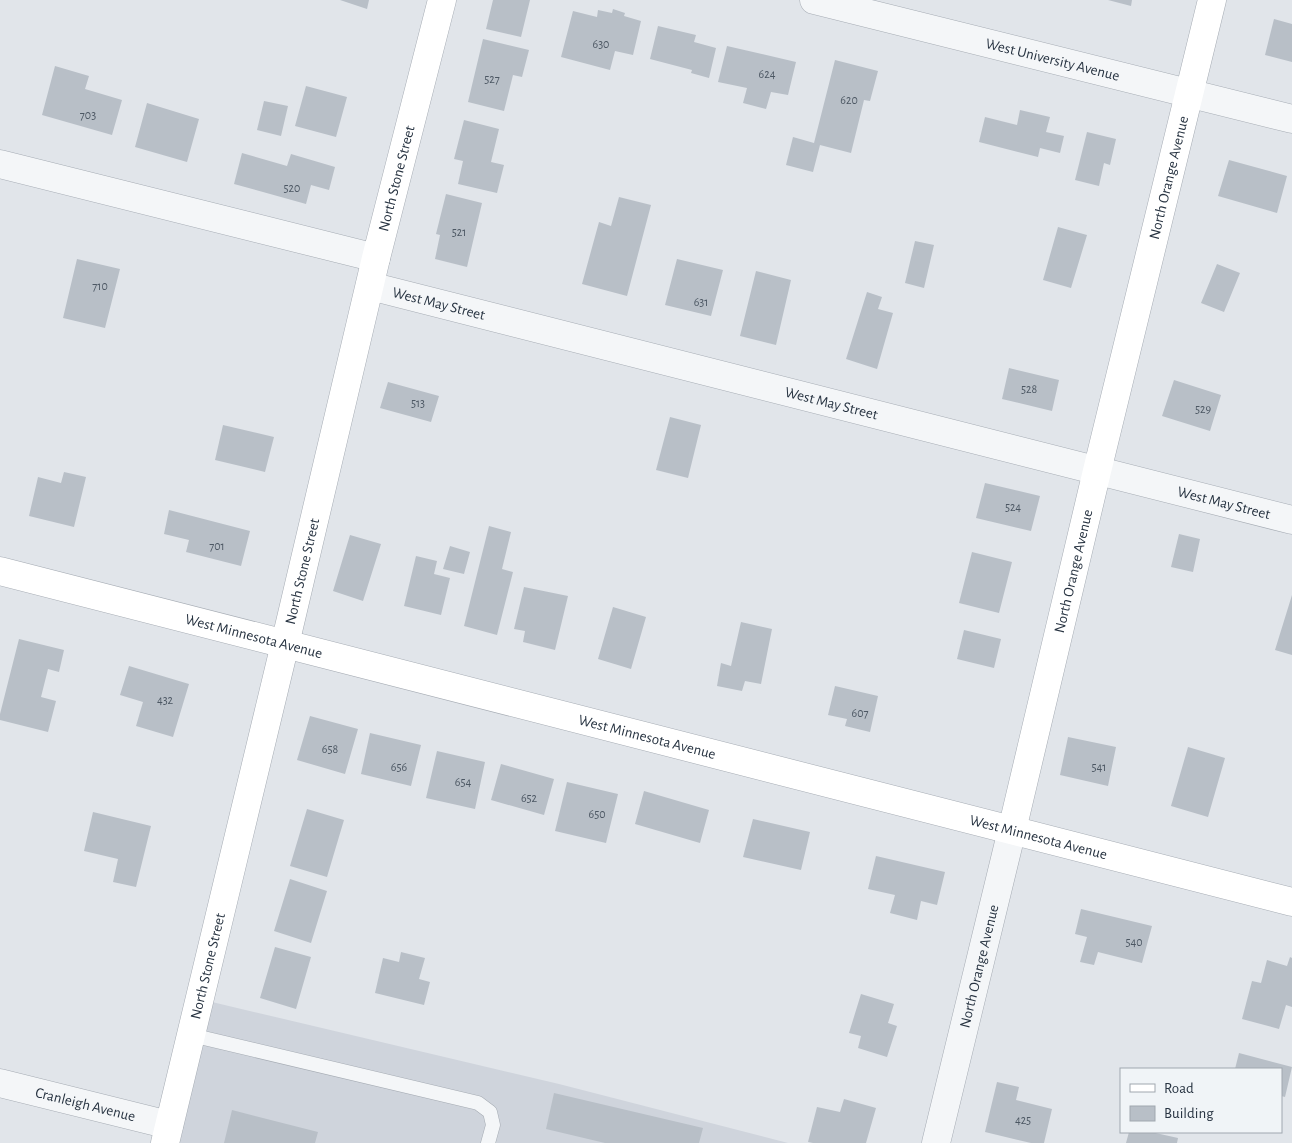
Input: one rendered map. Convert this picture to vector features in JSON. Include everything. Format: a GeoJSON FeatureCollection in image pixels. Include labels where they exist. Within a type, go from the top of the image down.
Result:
{"type":"FeatureCollection","features":[{"type":"Feature","properties":{"kind":"street","name":"North Stone Street"},"geometry":{"type":"LineString","coordinates":[[167,1134],[376,258],[442,0]]}},
{"type":"Feature","properties":{"kind":"street","name":"North Orange Avenue"},"geometry":{"type":"LineString","coordinates":[[936,1143],[1212,0]]}},
{"type":"Feature","properties":{"kind":"street","name":"West University Avenue"},"geometry":{"type":"LineString","coordinates":[[822,1],[1292,119]]}},
{"type":"Feature","properties":{"kind":"street"},"geometry":{"type":"LineString","coordinates":[[0,164],[376,258]]}},
{"type":"Feature","properties":{"kind":"street","name":"West May Street"},"geometry":{"type":"LineString","coordinates":[[370,286],[1292,520]]}},
{"type":"Feature","properties":{"kind":"street","name":"West Minnesota Avenue"},"geometry":{"type":"LineString","coordinates":[[0,571],[1292,902]]}},
{"type":"Feature","properties":{"kind":"street","name":"Cranleigh Avenue"},"geometry":{"type":"LineString","coordinates":[[0,1083],[167,1134]]}},
{"type":"Feature","properties":{"kind":"lane"},"geometry":{"type":"LineString","coordinates":[[191,1035],[478,1103],[490,1112],[493,1125],[488,1143]]}},
{"type":"Feature","properties":{"kind":"shaded area"},"geometry":{"type":"Polygon","coordinates":[[[212,1002],[559,1084],[788,1143],[177,1143],[212,1002]]]}},
{"type":"Feature","properties":{"kind":"building"},"geometry":{"type":"Polygon","coordinates":[[[340,0],[369,0],[367,9],[340,0]]]}},
{"type":"Feature","properties":{"kind":"building"},"geometry":{"type":"Polygon","coordinates":[[[493,0],[530,0],[521,37],[486,29],[493,0]]]}},
{"type":"Feature","properties":{"kind":"building"},"geometry":{"type":"Polygon","coordinates":[[[1108,0],[1132,0],[1131,6],[1108,0]]]}},
{"type":"Feature","properties":{"kind":"building"},"geometry":{"type":"Polygon","coordinates":[[[613,9],[625,13],[624,16],[641,21],[633,55],[615,51],[610,70],[561,57],[573,11],[597,17],[598,10],[612,13],[613,9]]]}},
{"type":"Feature","properties":{"kind":"building"},"geometry":{"type":"Polygon","coordinates":[[[1274,19],[1292,24],[1292,62],[1265,55],[1274,19]]]}},
{"type":"Feature","properties":{"kind":"building"},"geometry":{"type":"Polygon","coordinates":[[[658,26],[696,35],[694,42],[716,48],[709,78],[691,73],[692,70],[650,59],[658,26]]]}},
{"type":"Feature","properties":{"kind":"building"},"geometry":{"type":"Polygon","coordinates":[[[483,39],[529,50],[522,77],[513,75],[504,111],[468,102],[483,39]]]}},
{"type":"Feature","properties":{"kind":"building"},"geometry":{"type":"Polygon","coordinates":[[[727,46],[796,62],[788,95],[771,92],[766,109],[743,103],[747,88],[718,82],[727,46]]]}},
{"type":"Feature","properties":{"kind":"building"},"geometry":{"type":"Polygon","coordinates":[[[835,60],[878,71],[870,101],[864,100],[851,153],[820,145],[813,172],[786,165],[793,137],[814,143],[835,60]]]}},
{"type":"Feature","properties":{"kind":"building"},"geometry":{"type":"Polygon","coordinates":[[[55,66],[89,76],[85,89],[122,100],[112,135],[42,115],[55,66]]]}},
{"type":"Feature","properties":{"kind":"building"},"geometry":{"type":"Polygon","coordinates":[[[306,86],[347,97],[336,137],[295,126],[306,86]]]}},
{"type":"Feature","properties":{"kind":"building"},"geometry":{"type":"Polygon","coordinates":[[[264,101],[288,106],[281,136],[257,130],[264,101]]]}},
{"type":"Feature","properties":{"kind":"building"},"geometry":{"type":"Polygon","coordinates":[[[147,103],[199,119],[187,162],[135,147],[147,103]]]}},
{"type":"Feature","properties":{"kind":"building"},"geometry":{"type":"Polygon","coordinates":[[[1020,110],[1050,117],[1046,132],[1064,136],[1060,153],[1040,148],[1038,157],[979,142],[985,117],[1017,125],[1020,110]]]}},
{"type":"Feature","properties":{"kind":"building"},"geometry":{"type":"Polygon","coordinates":[[[464,120],[499,129],[491,162],[504,165],[497,193],[458,184],[463,161],[454,159],[464,120]]]}},
{"type":"Feature","properties":{"kind":"building"},"geometry":{"type":"Polygon","coordinates":[[[1087,132],[1116,139],[1110,165],[1104,163],[1099,186],[1075,180],[1087,132]]]}},
{"type":"Feature","properties":{"kind":"building"},"geometry":{"type":"Polygon","coordinates":[[[242,153],[287,166],[291,154],[335,167],[329,190],[311,185],[306,204],[234,184],[242,153]]]}},
{"type":"Feature","properties":{"kind":"building"},"geometry":{"type":"Polygon","coordinates":[[[1229,160],[1287,176],[1277,213],[1218,196],[1229,160]]]}},
{"type":"Feature","properties":{"kind":"building"},"geometry":{"type":"Polygon","coordinates":[[[446,194],[482,203],[467,267],[435,259],[440,235],[436,234],[446,194]]]}},
{"type":"Feature","properties":{"kind":"building"},"geometry":{"type":"Polygon","coordinates":[[[619,197],[651,205],[627,296],[582,284],[599,222],[611,226],[619,197]]]}},
{"type":"Feature","properties":{"kind":"building"},"geometry":{"type":"Polygon","coordinates":[[[1058,227],[1087,235],[1071,288],[1043,280],[1058,227]]]}},
{"type":"Feature","properties":{"kind":"building"},"geometry":{"type":"Polygon","coordinates":[[[915,241],[934,245],[924,288],[905,283],[915,241]]]}},
{"type":"Feature","properties":{"kind":"building"},"geometry":{"type":"Polygon","coordinates":[[[77,259],[120,269],[105,328],[63,318],[77,259]]]}},
{"type":"Feature","properties":{"kind":"building"},"geometry":{"type":"Polygon","coordinates":[[[677,259],[723,270],[711,316],[665,305],[677,259]]]}},
{"type":"Feature","properties":{"kind":"building"},"geometry":{"type":"Polygon","coordinates":[[[1217,264],[1240,273],[1224,312],[1201,303],[1217,264]]]}},
{"type":"Feature","properties":{"kind":"building"},"geometry":{"type":"Polygon","coordinates":[[[756,271],[791,280],[776,345],[740,336],[756,271]]]}},
{"type":"Feature","properties":{"kind":"building"},"geometry":{"type":"Polygon","coordinates":[[[867,292],[882,297],[878,309],[893,313],[877,369],[846,359],[867,292]]]}},
{"type":"Feature","properties":{"kind":"building"},"geometry":{"type":"Polygon","coordinates":[[[1009,368],[1059,380],[1052,411],[1002,399],[1009,368]]]}},
{"type":"Feature","properties":{"kind":"building"},"geometry":{"type":"Polygon","coordinates":[[[1174,380],[1221,395],[1210,431],[1162,416],[1174,380]]]}},
{"type":"Feature","properties":{"kind":"building"},"geometry":{"type":"Polygon","coordinates":[[[388,382],[439,396],[431,422],[380,408],[388,382]]]}},
{"type":"Feature","properties":{"kind":"building"},"geometry":{"type":"Polygon","coordinates":[[[670,417],[701,425],[688,478],[656,470],[670,417]]]}},
{"type":"Feature","properties":{"kind":"building"},"geometry":{"type":"Polygon","coordinates":[[[223,425],[274,437],[265,472],[215,460],[223,425]]]}},
{"type":"Feature","properties":{"kind":"building"},"geometry":{"type":"Polygon","coordinates":[[[64,472],[86,477],[74,527],[29,516],[38,477],[61,483],[64,472]]]}},
{"type":"Feature","properties":{"kind":"building"},"geometry":{"type":"Polygon","coordinates":[[[985,483],[1040,496],[1031,531],[976,518],[985,483]]]}},
{"type":"Feature","properties":{"kind":"building"},"geometry":{"type":"Polygon","coordinates":[[[169,510],[250,531],[241,566],[186,552],[189,540],[164,534],[169,510]]]}},
{"type":"Feature","properties":{"kind":"building"},"geometry":{"type":"Polygon","coordinates":[[[489,526],[511,532],[502,569],[513,572],[497,635],[464,626],[489,526]]]}},
{"type":"Feature","properties":{"kind":"building"},"geometry":{"type":"Polygon","coordinates":[[[1179,534],[1200,539],[1193,572],[1171,567],[1179,534]]]}},
{"type":"Feature","properties":{"kind":"building"},"geometry":{"type":"Polygon","coordinates":[[[350,535],[381,544],[363,601],[333,591],[350,535]]]}},
{"type":"Feature","properties":{"kind":"building"},"geometry":{"type":"Polygon","coordinates":[[[450,546],[470,552],[464,574],[443,569],[450,546]]]}},
{"type":"Feature","properties":{"kind":"building"},"geometry":{"type":"Polygon","coordinates":[[[972,552],[1012,562],[999,613],[959,603],[972,552]]]}},
{"type":"Feature","properties":{"kind":"building"},"geometry":{"type":"Polygon","coordinates":[[[416,556],[437,561],[434,574],[450,578],[441,615],[404,606],[416,556]]]}},
{"type":"Feature","properties":{"kind":"building"},"geometry":{"type":"Polygon","coordinates":[[[524,587],[568,596],[555,650],[523,642],[525,631],[514,629],[524,587]]]}},
{"type":"Feature","properties":{"kind":"building"},"geometry":{"type":"Polygon","coordinates":[[[1292,595],[1292,655],[1275,650],[1292,595]]]}},
{"type":"Feature","properties":{"kind":"building"},"geometry":{"type":"Polygon","coordinates":[[[613,607],[646,617],[631,669],[598,659],[613,607]]]}},
{"type":"Feature","properties":{"kind":"building"},"geometry":{"type":"Polygon","coordinates":[[[741,622],[772,629],[761,684],[745,681],[742,691],[717,686],[721,663],[731,666],[741,622]]]}},
{"type":"Feature","properties":{"kind":"building"},"geometry":{"type":"Polygon","coordinates":[[[964,630],[1001,639],[994,668],[957,659],[964,630]]]}},
{"type":"Feature","properties":{"kind":"building"},"geometry":{"type":"Polygon","coordinates":[[[19,639],[64,650],[59,672],[48,669],[41,697],[56,701],[48,732],[0,720],[19,639]]]}},
{"type":"Feature","properties":{"kind":"building"},"geometry":{"type":"Polygon","coordinates":[[[129,666],[189,684],[173,737],[136,726],[143,702],[120,695],[129,666]]]}},
{"type":"Feature","properties":{"kind":"building"},"geometry":{"type":"Polygon","coordinates":[[[835,686],[878,696],[870,732],[845,726],[847,719],[828,715],[835,686]]]}},
{"type":"Feature","properties":{"kind":"building"},"geometry":{"type":"Polygon","coordinates":[[[310,716],[358,729],[345,774],[297,760],[310,716]]]}},
{"type":"Feature","properties":{"kind":"building"},"geometry":{"type":"Polygon","coordinates":[[[370,733],[421,745],[411,786],[361,774],[370,733]]]}},
{"type":"Feature","properties":{"kind":"building"},"geometry":{"type":"Polygon","coordinates":[[[1068,737],[1116,747],[1108,786],[1060,775],[1068,737]]]}},
{"type":"Feature","properties":{"kind":"building"},"geometry":{"type":"Polygon","coordinates":[[[1188,747],[1225,758],[1208,817],[1171,806],[1188,747]]]}},
{"type":"Feature","properties":{"kind":"building"},"geometry":{"type":"Polygon","coordinates":[[[437,751],[485,762],[475,809],[426,798],[437,751]]]}},
{"type":"Feature","properties":{"kind":"building"},"geometry":{"type":"Polygon","coordinates":[[[501,764],[554,779],[544,815],[491,800],[501,764]]]}},
{"type":"Feature","properties":{"kind":"building"},"geometry":{"type":"Polygon","coordinates":[[[567,782],[618,794],[606,843],[555,831],[567,782]]]}},
{"type":"Feature","properties":{"kind":"building"},"geometry":{"type":"Polygon","coordinates":[[[644,791],[709,810],[700,843],[635,824],[644,791]]]}},
{"type":"Feature","properties":{"kind":"building"},"geometry":{"type":"Polygon","coordinates":[[[307,809],[344,820],[327,877],[290,866],[307,809]]]}},
{"type":"Feature","properties":{"kind":"building"},"geometry":{"type":"Polygon","coordinates":[[[93,812],[151,826],[136,887],[113,882],[118,859],[84,851],[93,812]]]}},
{"type":"Feature","properties":{"kind":"building"},"geometry":{"type":"Polygon","coordinates":[[[753,819],[810,832],[801,870],[743,857],[753,819]]]}},
{"type":"Feature","properties":{"kind":"building"},"geometry":{"type":"Polygon","coordinates":[[[876,856],[945,872],[937,905],[921,901],[917,920],[890,913],[895,895],[868,889],[876,856]]]}},
{"type":"Feature","properties":{"kind":"building"},"geometry":{"type":"Polygon","coordinates":[[[290,879],[327,891],[311,943],[274,931],[290,879]]]}},
{"type":"Feature","properties":{"kind":"building"},"geometry":{"type":"Polygon","coordinates":[[[1081,909],[1152,926],[1142,963],[1098,952],[1094,965],[1080,962],[1087,937],[1075,934],[1081,909]]]}},
{"type":"Feature","properties":{"kind":"building"},"geometry":{"type":"Polygon","coordinates":[[[275,947],[311,957],[296,1009],[260,998],[275,947]]]}},
{"type":"Feature","properties":{"kind":"building"},"geometry":{"type":"Polygon","coordinates":[[[401,952],[425,958],[419,979],[430,982],[424,1005],[375,993],[383,958],[399,962],[401,952]]]}},
{"type":"Feature","properties":{"kind":"building"},"geometry":{"type":"Polygon","coordinates":[[[1290,957],[1292,958],[1292,1007],[1286,1005],[1279,1029],[1242,1019],[1252,981],[1261,983],[1267,960],[1287,966],[1290,957]]]}},
{"type":"Feature","properties":{"kind":"building"},"geometry":{"type":"Polygon","coordinates":[[[861,994],[894,1004],[888,1023],[897,1026],[887,1057],[858,1048],[861,1036],[849,1033],[861,994]]]}},
{"type":"Feature","properties":{"kind":"building"},"geometry":{"type":"Polygon","coordinates":[[[1239,1053],[1292,1067],[1285,1097],[1282,1096],[1282,1068],[1235,1068],[1239,1053]]]}},
{"type":"Feature","properties":{"kind":"building"},"geometry":{"type":"Polygon","coordinates":[[[997,1082],[1019,1087],[1016,1100],[1052,1109],[1044,1143],[1031,1143],[985,1132],[997,1082]]]}},
{"type":"Feature","properties":{"kind":"building"},"geometry":{"type":"Polygon","coordinates":[[[554,1093],[703,1128],[699,1143],[605,1143],[546,1129],[554,1093]]]}},
{"type":"Feature","properties":{"kind":"building"},"geometry":{"type":"Polygon","coordinates":[[[844,1099],[876,1108],[866,1143],[808,1142],[817,1107],[840,1112],[844,1099]]]}},
{"type":"Feature","properties":{"kind":"building"},"geometry":{"type":"Polygon","coordinates":[[[232,1110],[318,1132],[315,1143],[224,1143],[232,1110]]]}},
{"type":"Feature","properties":{"kind":"building"},"geometry":{"type":"Polygon","coordinates":[[[1129,1133],[1156,1133],[1178,1138],[1177,1143],[1126,1143],[1129,1133]]]}}]}
